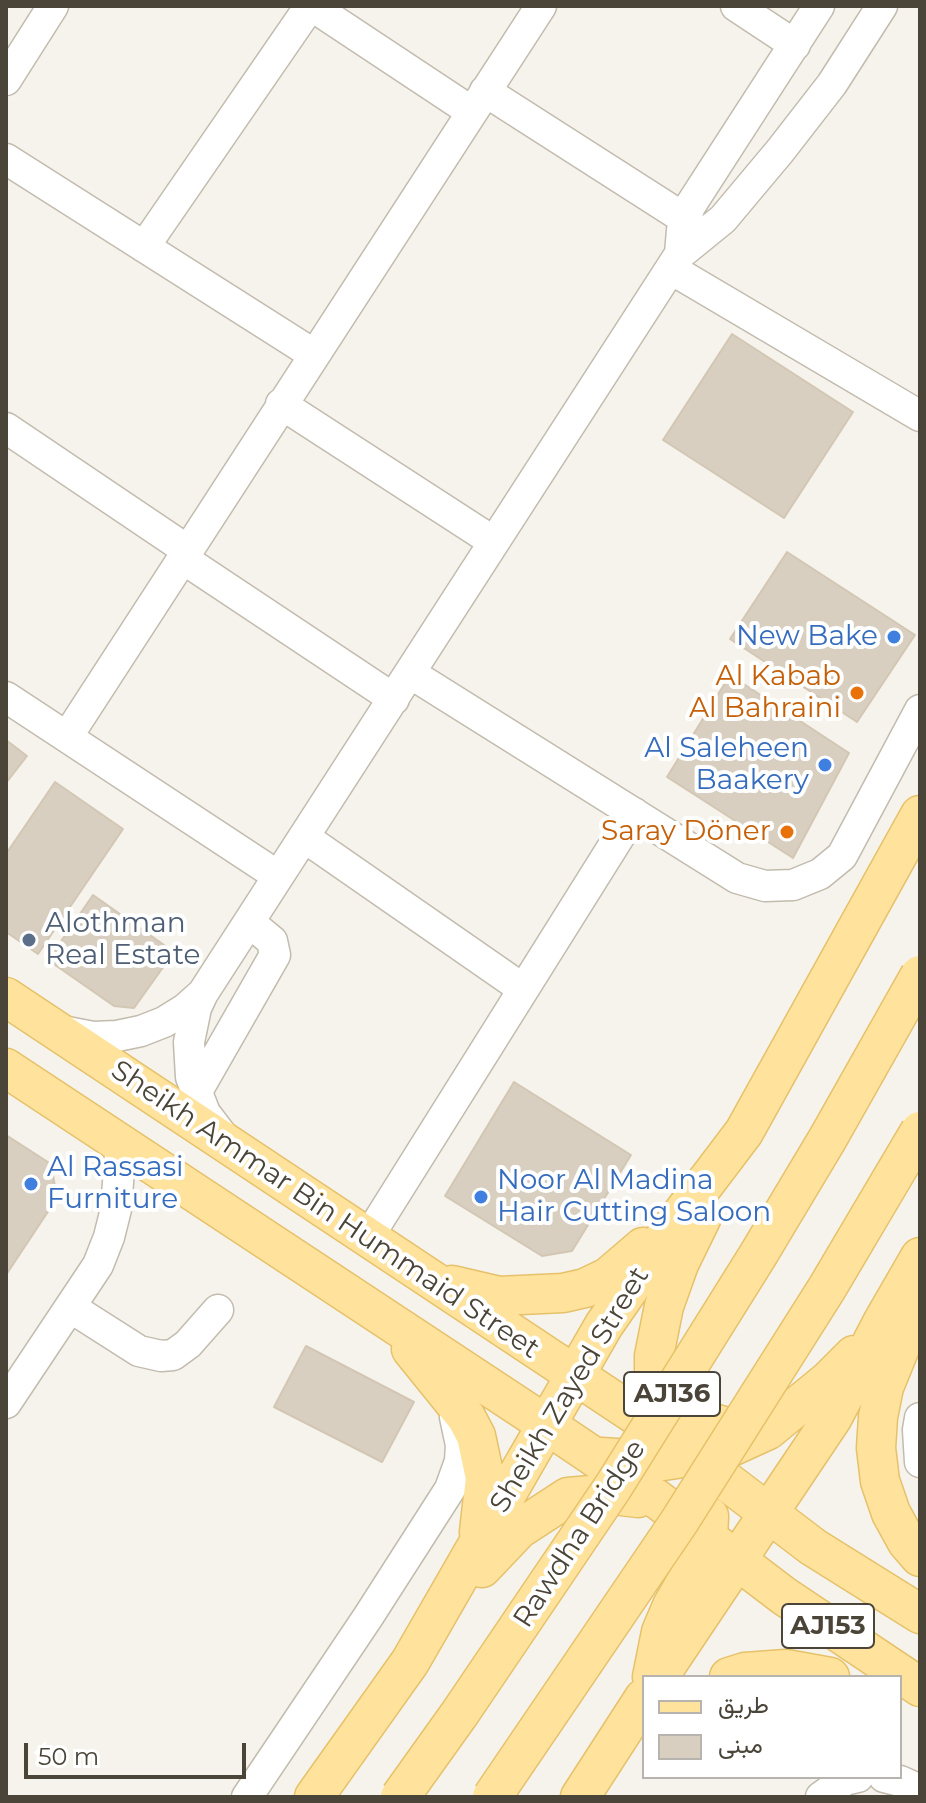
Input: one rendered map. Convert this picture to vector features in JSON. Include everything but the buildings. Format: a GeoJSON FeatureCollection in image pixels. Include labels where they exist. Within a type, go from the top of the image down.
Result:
{"type":"FeatureCollection","features":[{"type":"Feature","properties":{"kind":"main road","name":"Sheikh Zayed Street"},"geometry":{"type":"LineString","coordinates":[[314,1797],[410,1662],[604,1325],[744,1132],[920,815]]}},
{"type":"Feature","properties":{"kind":"main road","name":"Rawdha Bridge"},"geometry":{"type":"LineString","coordinates":[[400,1797],[478,1688],[622,1474],[828,1138],[920,975]]}},
{"type":"Feature","properties":{"kind":"main road","name":"Sheikh Ammar Bin Hummaid Street"},"geometry":{"type":"LineString","coordinates":[[6,997],[577,1376],[681,1451],[765,1521],[813,1547],[920,1614]]}},
{"type":"Feature","properties":{"kind":"main road"},"geometry":{"type":"LineString","coordinates":[[424,1276],[499,1296],[563,1293],[585,1288],[608,1277],[627,1263],[649,1239],[801,1027]]}},
{"type":"Feature","properties":{"kind":"main road","name":"Sheikh Ammar Bin Hummaid Street"},"geometry":{"type":"LineString","coordinates":[[6,1068],[547,1425],[591,1455],[644,1499],[708,1524],[739,1561],[784,1596],[920,1687]]}},
{"type":"Feature","properties":{"kind":"main road","name":"AJ136"},"geometry":{"type":"LineString","coordinates":[[492,1797],[603,1637],[704,1483],[827,1288],[920,1131]]}},
{"type":"Feature","properties":{"kind":"main road"},"geometry":{"type":"LineString","coordinates":[[652,1675],[661,1632],[708,1524],[681,1451],[654,1391],[654,1356],[664,1306],[679,1264],[744,1132]]}},
{"type":"Feature","properties":{"kind":"main road"},"geometry":{"type":"LineString","coordinates":[[659,1675],[739,1561],[833,1417],[920,1257]]}},
{"type":"Feature","properties":{"kind":"main road"},"geometry":{"type":"LineString","coordinates":[[920,1299],[884,1387],[876,1448],[880,1481],[891,1513],[907,1542],[920,1557]]}},
{"type":"Feature","properties":{"kind":"main road"},"geometry":{"type":"LineString","coordinates":[[591,1455],[645,1461],[681,1451],[733,1446],[768,1430],[829,1380],[883,1321]]}},
{"type":"Feature","properties":{"kind":"main road"},"geometry":{"type":"LineString","coordinates":[[396,1327],[429,1375],[466,1417],[476,1436],[485,1478],[478,1545]]}},
{"type":"Feature","properties":{"kind":"main road"},"geometry":{"type":"LineString","coordinates":[[654,1356],[676,1396],[703,1420],[737,1430],[768,1430]]}},
{"type":"Feature","properties":{"kind":"main road"},"geometry":{"type":"LineString","coordinates":[[410,1662],[496,1551],[519,1529],[568,1497],[586,1494],[644,1499],[679,1533],[689,1559],[684,1584]]}},
{"type":"Feature","properties":{"kind":"main road"},"geometry":{"type":"LineString","coordinates":[[708,1524],[729,1516],[765,1521]]}},
{"type":"Feature","properties":{"kind":"main road"},"geometry":{"type":"LineString","coordinates":[[735,1675],[786,1669],[819,1675]]}},
{"type":"Feature","properties":{"kind":"main road"},"geometry":{"type":"LineString","coordinates":[[586,1789],[642,1701]]}},
{"type":"Feature","properties":{"kind":"main road"},"geometry":{"type":"LineString","coordinates":[[586,1789],[642,1727]]}},
{"type":"Feature","properties":{"kind":"street"},"geometry":{"type":"LineString","coordinates":[[10,64],[53,6]]}},
{"type":"Feature","properties":{"kind":"street"},"geometry":{"type":"LineString","coordinates":[[144,247],[311,6],[685,219]]}},
{"type":"Feature","properties":{"kind":"street"},"geometry":{"type":"LineString","coordinates":[[67,737],[541,6]]}},
{"type":"Feature","properties":{"kind":"street"},"geometry":{"type":"LineString","coordinates":[[736,6],[795,45]]}},
{"type":"Feature","properties":{"kind":"street"},"geometry":{"type":"LineString","coordinates":[[676,262],[685,219],[697,194],[819,6]]}},
{"type":"Feature","properties":{"kind":"street"},"geometry":{"type":"LineString","coordinates":[[234,1147],[218,1132],[196,1093],[191,1077],[189,1042],[196,1008],[203,993],[676,262],[723,219],[780,151],[832,84],[882,6]]}},
{"type":"Feature","properties":{"kind":"street"},"geometry":{"type":"LineString","coordinates":[[6,159],[313,354]]}},
{"type":"Feature","properties":{"kind":"street"},"geometry":{"type":"LineString","coordinates":[[676,262],[920,416]]}},
{"type":"Feature","properties":{"kind":"street"},"geometry":{"type":"LineString","coordinates":[[281,404],[494,542]]}},
{"type":"Feature","properties":{"kind":"street"},"geometry":{"type":"LineString","coordinates":[[11,442],[185,554],[394,699]]}},
{"type":"Feature","properties":{"kind":"street"},"geometry":{"type":"LineString","coordinates":[[410,673],[737,878],[765,886],[793,885],[820,874],[842,856],[920,710]]}},
{"type":"Feature","properties":{"kind":"street"},"geometry":{"type":"LineString","coordinates":[[6,697],[278,876]]}},
{"type":"Feature","properties":{"kind":"street"},"geometry":{"type":"LineString","coordinates":[[367,1239],[634,813]]}},
{"type":"Feature","properties":{"kind":"street"},"geometry":{"type":"LineString","coordinates":[[304,837],[523,989]]}},
{"type":"Feature","properties":{"kind":"street"},"geometry":{"type":"LineString","coordinates":[[196,1093],[275,955],[272,941],[249,922]]}},
{"type":"Feature","properties":{"kind":"street"},"geometry":{"type":"LineString","coordinates":[[46,1025],[93,1037],[117,1036],[141,1031],[185,1009],[203,993]]}},
{"type":"Feature","properties":{"kind":"street"},"geometry":{"type":"LineString","coordinates":[[6,1403],[98,1265],[109,1237],[119,1188],[121,1142]]}},
{"type":"Feature","properties":{"kind":"street"},"geometry":{"type":"LineString","coordinates":[[70,1307],[139,1351],[161,1356],[173,1355],[188,1344],[218,1310]]}},
{"type":"Feature","properties":{"kind":"street"},"geometry":{"type":"LineString","coordinates":[[247,1797],[368,1617],[456,1476],[460,1461],[458,1426],[450,1405],[429,1375]]}},
{"type":"Feature","properties":{"kind":"street"},"geometry":{"type":"LineString","coordinates":[[920,1418],[920,1462]]}},
{"type":"Feature","properties":{"kind":"street"},"geometry":{"type":"LineString","coordinates":[[821,1797],[849,1779]]}},
{"type":"Feature","properties":{"kind":"street"},"geometry":{"type":"LineString","coordinates":[[892,1779],[920,1790]]}},
{"type":"Feature","properties":{"kind":"place","name":"New Bake"},"geometry":{"type":"Point","coordinates":[894,637]}},
{"type":"Feature","properties":{"kind":"place","name":"Al Kabab Al Bahraini"},"geometry":{"type":"Point","coordinates":[857,693]}},
{"type":"Feature","properties":{"kind":"place","name":"Al Saleheen Baakery"},"geometry":{"type":"Point","coordinates":[825,765]}},
{"type":"Feature","properties":{"kind":"place","name":"Saray Döner"},"geometry":{"type":"Point","coordinates":[787,832]}},
{"type":"Feature","properties":{"kind":"place","name":"Alothman Real Estate"},"geometry":{"type":"Point","coordinates":[29,940]}},
{"type":"Feature","properties":{"kind":"place","name":"Al Rassasi Furniture"},"geometry":{"type":"Point","coordinates":[31,1184]}},
{"type":"Feature","properties":{"kind":"place","name":"Noor Al Madina Hair Cutting Saloon"},"geometry":{"type":"Point","coordinates":[481,1197]}}]}
